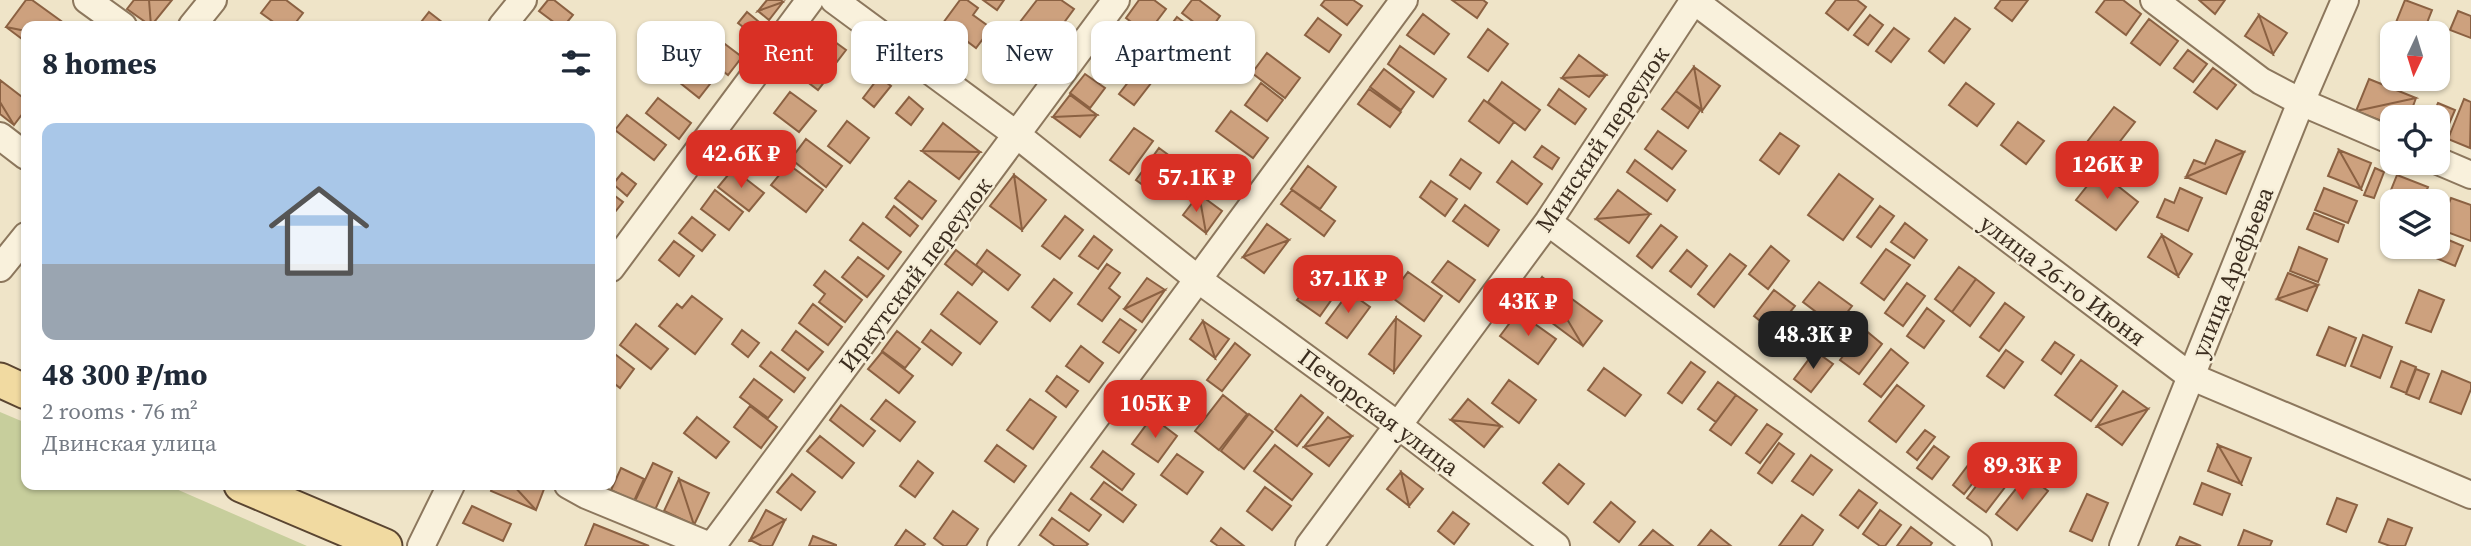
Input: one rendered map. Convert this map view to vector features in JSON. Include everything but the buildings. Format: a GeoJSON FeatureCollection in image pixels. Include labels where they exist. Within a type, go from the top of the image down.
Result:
{"type":"FeatureCollection","features":[{"type":"Feature","properties":{"kind":"main road"},"geometry":{"type":"LineString","coordinates":[[0,380],[21,390]]}},
{"type":"Feature","properties":{"kind":"main road"},"geometry":{"type":"LineString","coordinates":[[253,490],[385,546]]}},
{"type":"Feature","properties":{"kind":"street"},"geometry":{"type":"LineString","coordinates":[[87,0],[116,21]]}},
{"type":"Feature","properties":{"kind":"street"},"geometry":{"type":"LineString","coordinates":[[196,21],[213,0]]}},
{"type":"Feature","properties":{"kind":"street"},"geometry":{"type":"LineString","coordinates":[[506,21],[523,0]]}},
{"type":"Feature","properties":{"kind":"street"},"geometry":{"type":"LineString","coordinates":[[616,261],[810,0]]}},
{"type":"Feature","properties":{"kind":"street","name":"Печорская улица"},"geometry":{"type":"LineString","coordinates":[[834,0],[1017,135],[1199,279],[1556,546]]}},
{"type":"Feature","properties":{"kind":"street","name":"Иркутский переулок"},"geometry":{"type":"LineString","coordinates":[[711,546],[1116,0]]}},
{"type":"Feature","properties":{"kind":"street"},"geometry":{"type":"LineString","coordinates":[[1001,546],[1404,0]]}},
{"type":"Feature","properties":{"kind":"street","name":"Минский переулок"},"geometry":{"type":"LineString","coordinates":[[1309,546],[1548,222],[1694,0]]}},
{"type":"Feature","properties":{"kind":"street","name":"улица 26-го Июня"},"geometry":{"type":"LineString","coordinates":[[1694,0],[2190,376],[2471,495]]}},
{"type":"Feature","properties":{"kind":"street"},"geometry":{"type":"LineString","coordinates":[[2154,0],[2261,81],[2301,102],[2380,136]]}},
{"type":"Feature","properties":{"kind":"street","name":"улица Арефьева"},"geometry":{"type":"LineString","coordinates":[[2123,546],[2301,102],[2345,0]]}},
{"type":"Feature","properties":{"kind":"street"},"geometry":{"type":"LineString","coordinates":[[0,136],[21,152]]}},
{"type":"Feature","properties":{"kind":"street"},"geometry":{"type":"LineString","coordinates":[[2450,166],[2471,175]]}},
{"type":"Feature","properties":{"kind":"street"},"geometry":{"type":"LineString","coordinates":[[1548,222],[1978,546]]}},
{"type":"Feature","properties":{"kind":"street"},"geometry":{"type":"LineString","coordinates":[[0,268],[21,242]]}},
{"type":"Feature","properties":{"kind":"street"},"geometry":{"type":"LineString","coordinates":[[421,546],[449,490]]}},
{"type":"Feature","properties":{"kind":"street"},"geometry":{"type":"LineString","coordinates":[[577,490],[711,546]]}},
{"type":"Feature","properties":{"kind":"green space"},"geometry":{"type":"Polygon","coordinates":[[[0,412],[21,421],[21,490],[178,490],[307,546],[0,546],[0,412]]]}}]}
